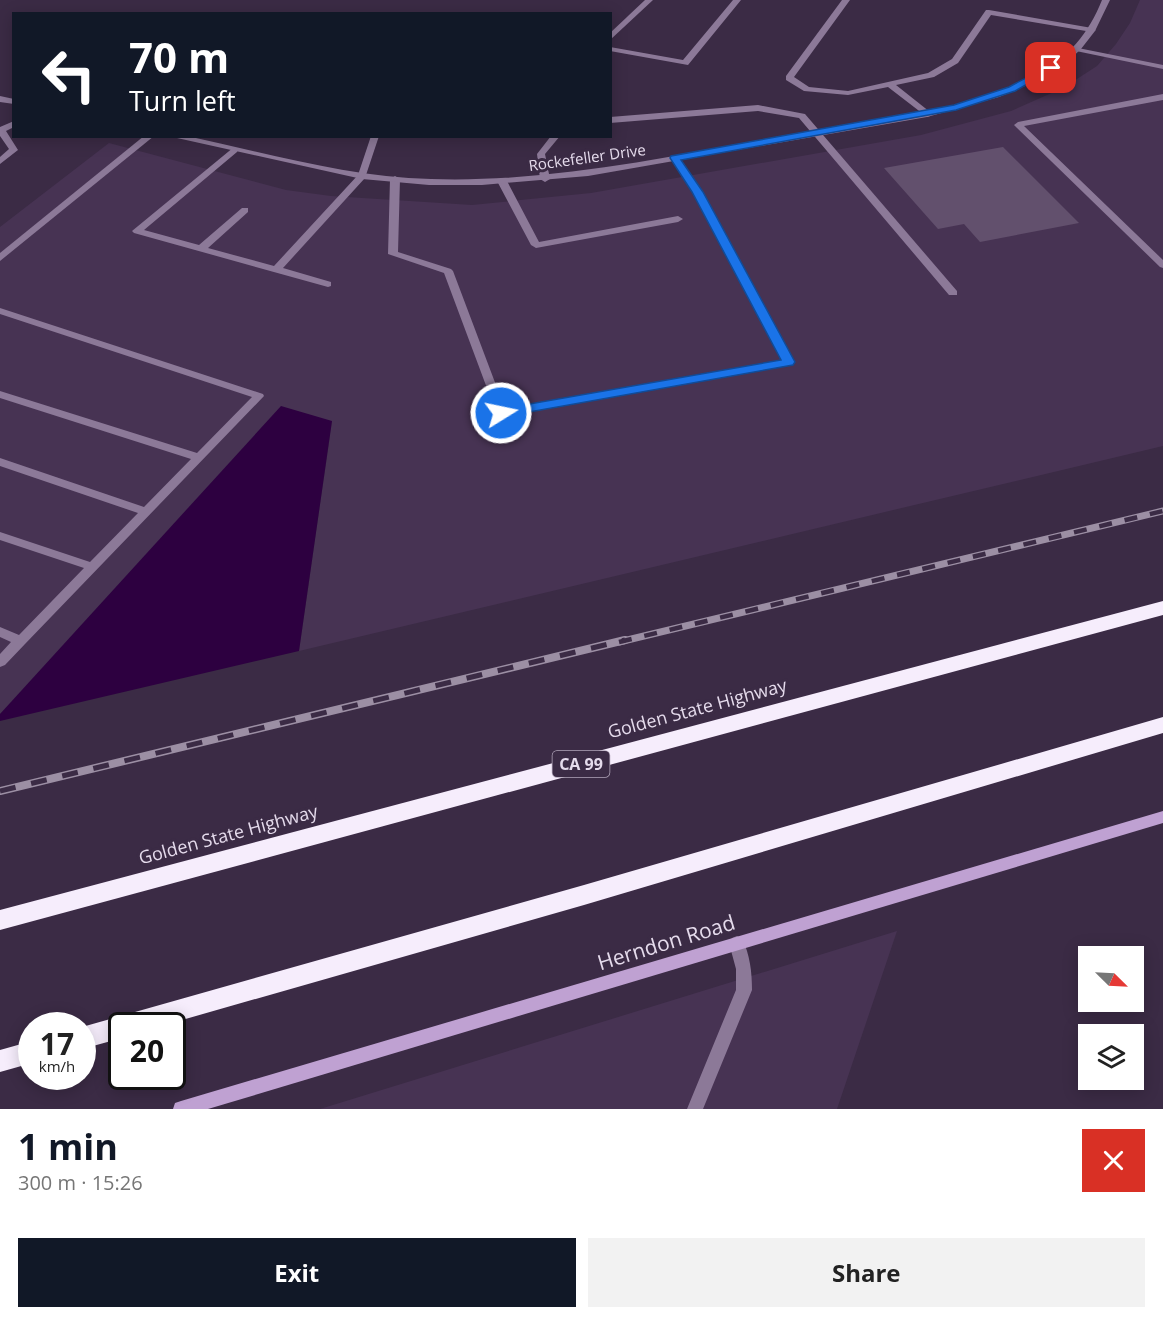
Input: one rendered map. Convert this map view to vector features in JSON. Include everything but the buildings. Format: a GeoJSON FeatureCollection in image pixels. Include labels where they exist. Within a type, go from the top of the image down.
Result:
{"type":"FeatureCollection","features":[{"type":"Feature","properties":{"kind":"highway","name":"Golden State Highway"},"geometry":{"type":"LineString","coordinates":[[0,920],[1163,608]]}},
{"type":"Feature","properties":{"kind":"highway"},"geometry":{"type":"LineString","coordinates":[[171,1012],[596,891],[1163,725]]}},
{"type":"Feature","properties":{"kind":"highway"},"geometry":{"type":"LineString","coordinates":[[0,1061],[18,1056]]}},
{"type":"Feature","properties":{"kind":"street"},"geometry":{"type":"LineString","coordinates":[[612,36],[649,0]]}},
{"type":"Feature","properties":{"kind":"street"},"geometry":{"type":"LineString","coordinates":[[612,49],[685,63],[736,0]]}},
{"type":"Feature","properties":{"kind":"street"},"geometry":{"type":"LineString","coordinates":[[846,0],[789,78],[807,89],[848,93],[931,75],[955,61],[989,12],[1092,30]]}},
{"type":"Feature","properties":{"kind":"street","name":"Rockefeller Drive"},"geometry":{"type":"LineString","coordinates":[[181,138],[362,176],[395,179],[502,181],[545,179],[927,114],[1012,89],[1041,75],[1076,49],[1092,30],[1106,0]]}},
{"type":"Feature","properties":{"kind":"street"},"geometry":{"type":"LineString","coordinates":[[1076,49],[1163,67]]}},
{"type":"Feature","properties":{"kind":"street"},"geometry":{"type":"LineString","coordinates":[[889,84],[927,114]]}},
{"type":"Feature","properties":{"kind":"street"},"geometry":{"type":"LineString","coordinates":[[1163,97],[1017,125],[1163,265]]}},
{"type":"Feature","properties":{"kind":"street"},"geometry":{"type":"LineString","coordinates":[[612,120],[758,108],[802,116],[953,293]]}},
{"type":"Feature","properties":{"kind":"street"},"geometry":{"type":"LineString","coordinates":[[0,161],[14,150],[1,131]]}},
{"type":"Feature","properties":{"kind":"street"},"geometry":{"type":"LineString","coordinates":[[0,258],[148,138]]}},
{"type":"Feature","properties":{"kind":"street"},"geometry":{"type":"LineString","coordinates":[[276,270],[362,176],[374,138]]}},
{"type":"Feature","properties":{"kind":"street"},"geometry":{"type":"LineString","coordinates":[[545,179],[541,154],[554,138]]}},
{"type":"Feature","properties":{"kind":"street"},"geometry":{"type":"LineString","coordinates":[[234,150],[137,231],[328,284]]}},
{"type":"Feature","properties":{"kind":"street"},"geometry":{"type":"LineString","coordinates":[[395,179],[393,254],[448,271],[501,413],[789,362],[697,192],[675,158]]}},
{"type":"Feature","properties":{"kind":"street"},"geometry":{"type":"LineString","coordinates":[[502,181],[536,245],[678,219]]}},
{"type":"Feature","properties":{"kind":"street"},"geometry":{"type":"LineString","coordinates":[[201,249],[245,210]]}},
{"type":"Feature","properties":{"kind":"street"},"geometry":{"type":"LineString","coordinates":[[0,311],[259,396],[0,662]]}},
{"type":"Feature","properties":{"kind":"street"},"geometry":{"type":"LineString","coordinates":[[0,394],[199,458]]}},
{"type":"Feature","properties":{"kind":"street"},"geometry":{"type":"LineString","coordinates":[[0,462],[147,512]]}},
{"type":"Feature","properties":{"kind":"street"},"geometry":{"type":"LineString","coordinates":[[0,536],[93,567]]}},
{"type":"Feature","properties":{"kind":"street"},"geometry":{"type":"LineString","coordinates":[[0,632],[21,641]]}},
{"type":"Feature","properties":{"kind":"street","name":"Herndon Road"},"geometry":{"type":"LineString","coordinates":[[181,1109],[1163,817]]}},
{"type":"Feature","properties":{"kind":"street"},"geometry":{"type":"LineString","coordinates":[[695,1109],[744,990],[744,969],[737,943]]}},
{"type":"Feature","properties":{"kind":"shaded area"},"geometry":{"type":"Polygon","coordinates":[[[1140,0],[1163,0],[1163,446],[299,651],[332,421],[0,714],[0,227],[109,143],[286,190],[331,196],[472,205],[591,193],[921,135],[1011,111],[1063,88],[1097,66],[1130,23],[1140,0]]]}},
{"type":"Feature","properties":{"kind":"shaded area"},"geometry":{"type":"Polygon","coordinates":[[[281,406],[332,421],[299,651],[0,721],[0,714],[281,406]]]}},
{"type":"Feature","properties":{"kind":"shaded area"},"geometry":{"type":"Polygon","coordinates":[[[897,931],[837,1109],[320,1109],[897,931]]]}},
{"type":"Feature","properties":{"kind":"railway"},"geometry":{"type":"LineString","coordinates":[[619,642],[1163,511]]}},
{"type":"Feature","properties":{"kind":"railway"},"geometry":{"type":"LineString","coordinates":[[0,791],[625,640]]}},
{"type":"Feature","properties":{"kind":"route"},"geometry":{"type":"LineString","coordinates":[[501,413],[789,362],[697,192],[675,158],[927,114],[983,100],[1012,89],[1051,68]]}}]}
